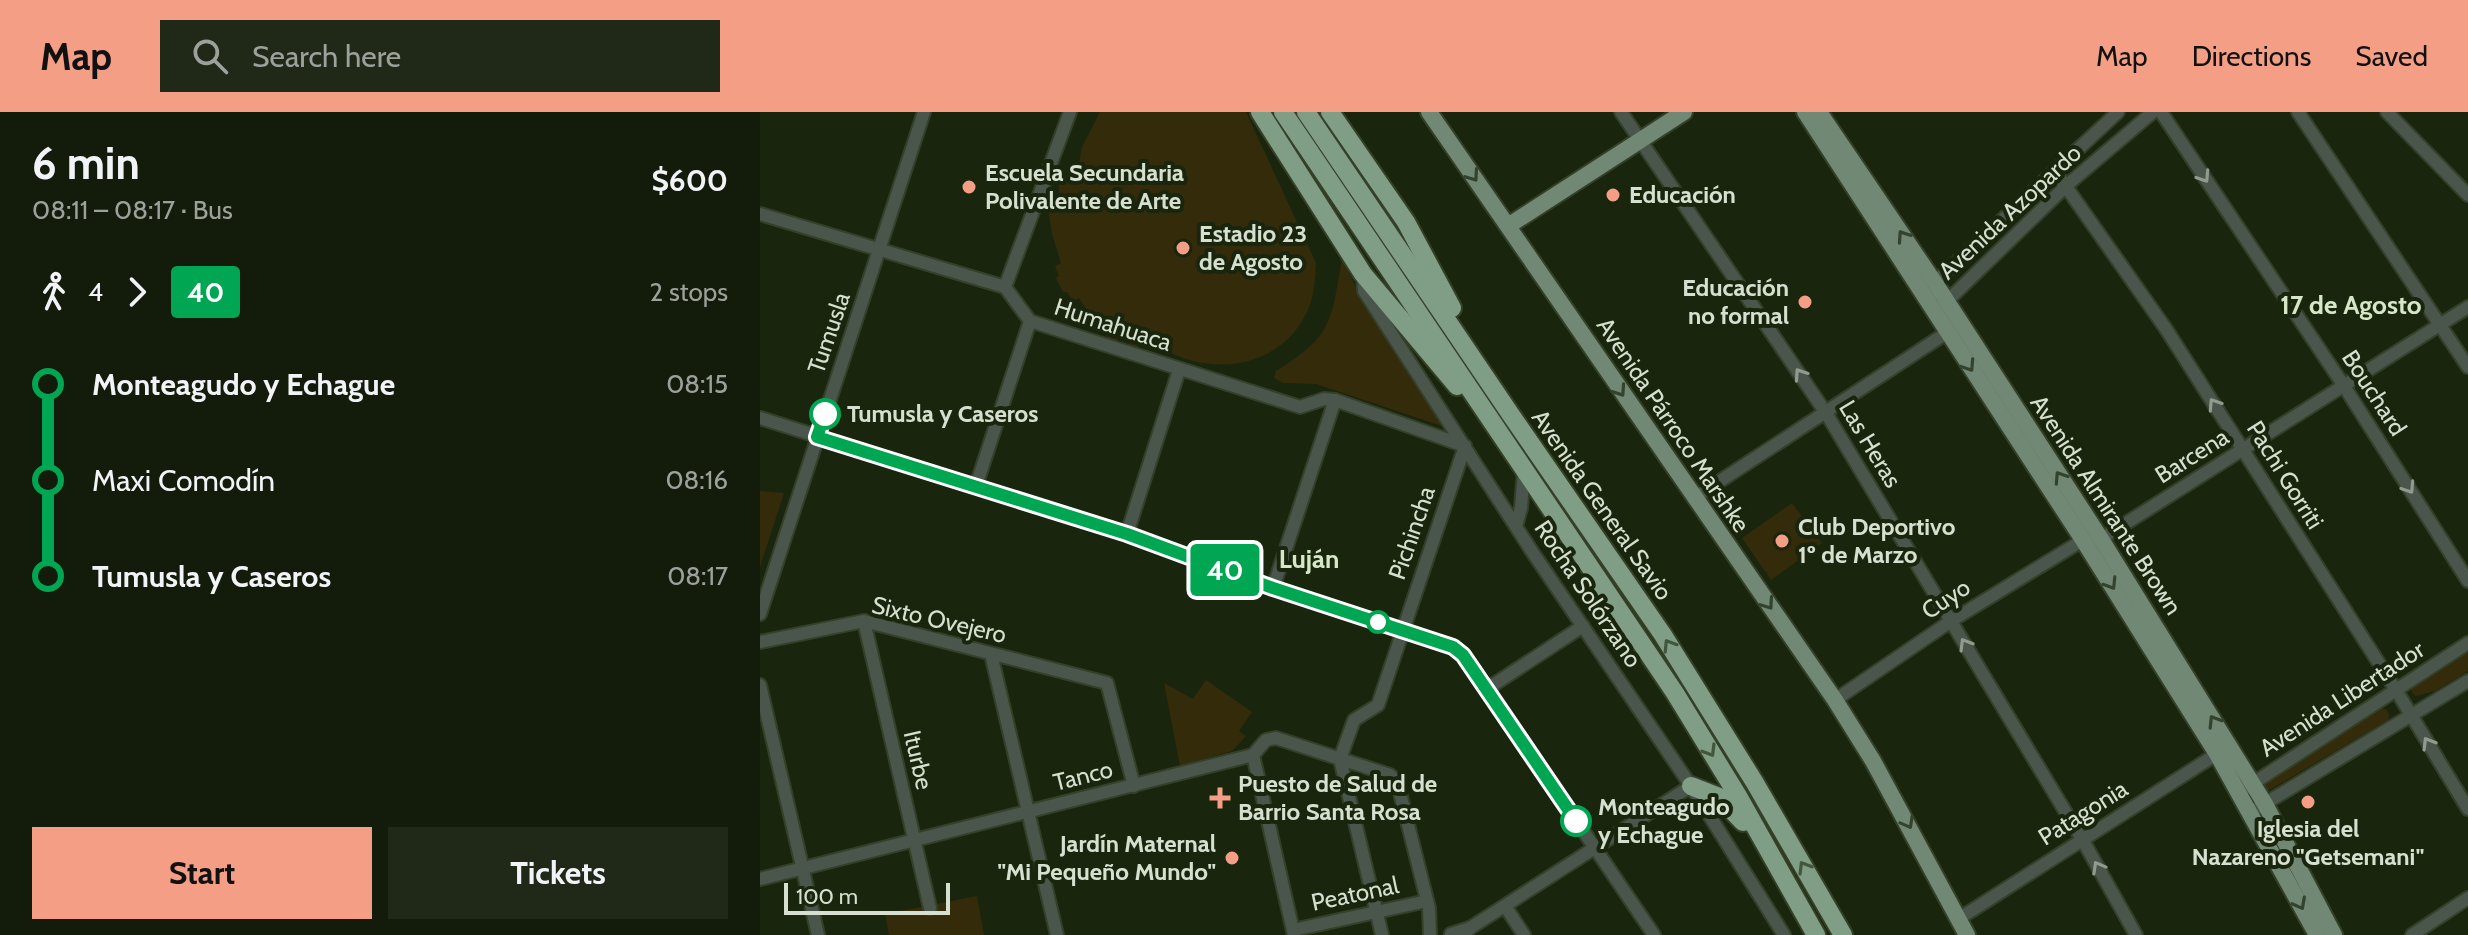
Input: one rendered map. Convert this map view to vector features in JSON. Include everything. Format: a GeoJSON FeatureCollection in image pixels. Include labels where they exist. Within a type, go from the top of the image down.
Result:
{"type":"FeatureCollection","features":[{"type":"Feature","properties":{"kind":"highway"},"geometry":{"type":"LineString","coordinates":[[1260,112],[1363,274],[1433,360],[1504,422]]}},
{"type":"Feature","properties":{"kind":"highway","name":"Avenida General Savio"},"geometry":{"type":"LineString","coordinates":[[1283,112],[1504,422],[1663,635],[1755,783],[1843,935]]}},
{"type":"Feature","properties":{"kind":"highway","name":"Avenida General Savio"},"geometry":{"type":"LineString","coordinates":[[1306,112],[1504,422],[1524,471],[1675,693],[1816,935]]}},
{"type":"Feature","properties":{"kind":"highway"},"geometry":{"type":"LineString","coordinates":[[1330,112],[1406,222],[1504,422]]}},
{"type":"Feature","properties":{"kind":"highway"},"geometry":{"type":"LineString","coordinates":[[1691,786],[1719,797],[1729,805],[1769,852]]}},
{"type":"Feature","properties":{"kind":"main road","name":"Avenida Párroco Marshke"},"geometry":{"type":"LineString","coordinates":[[1429,112],[1835,700],[1873,761],[1967,935]]}},
{"type":"Feature","properties":{"kind":"main road"},"geometry":{"type":"LineString","coordinates":[[1508,226],[1684,112]]}},
{"type":"Feature","properties":{"kind":"main road","name":"Avenida Almirante Brown"},"geometry":{"type":"LineString","coordinates":[[1805,112],[1929,288]]}},
{"type":"Feature","properties":{"kind":"main road","name":"Avenida Almirante Brown"},"geometry":{"type":"LineString","coordinates":[[1825,114],[1929,288],[2092,540],[2334,935]]}},
{"type":"Feature","properties":{"kind":"main road","name":"Avenida Almirante Brown"},"geometry":{"type":"LineString","coordinates":[[2258,808],[2317,935]]}},
{"type":"Feature","properties":{"kind":"street","name":"Tumusla"},"geometry":{"type":"LineString","coordinates":[[760,614],[924,112]]}},
{"type":"Feature","properties":{"kind":"street"},"geometry":{"type":"LineString","coordinates":[[760,214],[1005,287],[1070,112]]}},
{"type":"Feature","properties":{"kind":"street","name":"Las Heras"},"geometry":{"type":"LineString","coordinates":[[1621,112],[1826,413],[2082,839],[2136,935]]}},
{"type":"Feature","properties":{"kind":"street","name":"Avenida Azopardo"},"geometry":{"type":"LineString","coordinates":[[1941,307],[2067,185],[2153,112]]}},
{"type":"Feature","properties":{"kind":"street","name":"Bouchard"},"geometry":{"type":"LineString","coordinates":[[2161,112],[2344,386],[2468,581]]}},
{"type":"Feature","properties":{"kind":"street"},"geometry":{"type":"LineString","coordinates":[[2298,112],[2468,367]]}},
{"type":"Feature","properties":{"kind":"street"},"geometry":{"type":"LineString","coordinates":[[2387,112],[2468,195]]}},
{"type":"Feature","properties":{"kind":"street","name":"Avenida Azopardo"},"geometry":{"type":"LineString","coordinates":[[1929,288],[2112,114]]}},
{"type":"Feature","properties":{"kind":"street","name":"Pachi Gorriti"},"geometry":{"type":"LineString","coordinates":[[2055,171],[2166,329],[2396,690],[2468,809]]}},
{"type":"Feature","properties":{"kind":"street","name":"Rocha Solórzano"},"geometry":{"type":"LineString","coordinates":[[1363,274],[1364,291],[1516,526],[1691,786],[1780,934]]}},
{"type":"Feature","properties":{"kind":"street","name":"Humahuaca"},"geometry":{"type":"LineString","coordinates":[[1005,287],[1030,321],[1300,407],[1324,399],[1335,400],[1465,446]]}},
{"type":"Feature","properties":{"kind":"street","name":"Barcena"},"geometry":{"type":"LineString","coordinates":[[2092,540],[2468,307]]}},
{"type":"Feature","properties":{"kind":"street"},"geometry":{"type":"LineString","coordinates":[[976,486],[1030,321]]}},
{"type":"Feature","properties":{"kind":"street"},"geometry":{"type":"LineString","coordinates":[[1694,498],[1954,328]]}},
{"type":"Feature","properties":{"kind":"street"},"geometry":{"type":"LineString","coordinates":[[1127,534],[1179,370]]}},
{"type":"Feature","properties":{"kind":"street"},"geometry":{"type":"LineString","coordinates":[[1273,588],[1335,400]]}},
{"type":"Feature","properties":{"kind":"street"},"geometry":{"type":"LineString","coordinates":[[760,418],[1127,534],[1273,588],[1453,647],[1463,655],[1487,689],[1654,935]]}},
{"type":"Feature","properties":{"kind":"street","name":"Pichincha"},"geometry":{"type":"LineString","coordinates":[[1340,759],[1354,720],[1378,705],[1465,446]]}},
{"type":"Feature","properties":{"kind":"street"},"geometry":{"type":"LineString","coordinates":[[1516,526],[1523,499],[1524,471]]}},
{"type":"Feature","properties":{"kind":"street","name":"Cuyo"},"geometry":{"type":"LineString","coordinates":[[1835,700],[1951,621],[2092,540]]}},
{"type":"Feature","properties":{"kind":"street","name":"Sixto Ovejero"},"geometry":{"type":"LineString","coordinates":[[760,642],[864,621],[1107,683],[1134,786]]}},
{"type":"Feature","properties":{"kind":"street","name":"Iturbe"},"geometry":{"type":"LineString","coordinates":[[864,621],[930,908]]}},
{"type":"Feature","properties":{"kind":"street"},"geometry":{"type":"LineString","coordinates":[[1487,689],[1583,626]]}},
{"type":"Feature","properties":{"kind":"street","name":"Avenida Libertador"},"geometry":{"type":"LineString","coordinates":[[2246,788],[2468,643]]}},
{"type":"Feature","properties":{"kind":"street"},"geometry":{"type":"LineString","coordinates":[[991,654],[1057,935]]}},
{"type":"Feature","properties":{"kind":"street","name":"Avenida Libertador"},"geometry":{"type":"LineString","coordinates":[[2258,808],[2468,681]]}},
{"type":"Feature","properties":{"kind":"street"},"geometry":{"type":"LineString","coordinates":[[760,685],[818,935]]}},
{"type":"Feature","properties":{"kind":"street","name":"Tanco"},"geometry":{"type":"LineString","coordinates":[[760,879],[1253,755],[1266,740],[1276,738],[1390,775],[1400,788],[1428,904]]}},
{"type":"Feature","properties":{"kind":"street","name":"Patagonia"},"geometry":{"type":"LineString","coordinates":[[1960,918],[2223,750]]}},
{"type":"Feature","properties":{"kind":"street"},"geometry":{"type":"LineString","coordinates":[[1253,755],[1293,933]]}},
{"type":"Feature","properties":{"kind":"street"},"geometry":{"type":"LineString","coordinates":[[1340,759],[1382,935]]}},
{"type":"Feature","properties":{"kind":"street"},"geometry":{"type":"LineString","coordinates":[[1428,904],[1442,934],[1467,931],[1691,786]]}},
{"type":"Feature","properties":{"kind":"street"},"geometry":{"type":"LineString","coordinates":[[2412,935],[2468,898]]}},
{"type":"Feature","properties":{"kind":"street","name":"Peatonal"},"geometry":{"type":"LineString","coordinates":[[1293,933],[1378,912],[1428,904]]}},
{"type":"Feature","properties":{"kind":"street"},"geometry":{"type":"LineString","coordinates":[[1505,906],[1524,935]]}},
{"type":"Feature","properties":{"kind":"shaded area","name":"Estadio 23 de Agosto"},"geometry":{"type":"Polygon","coordinates":[[[1100,112],[1246,112],[1316,263],[1313,294],[1307,312],[1294,333],[1277,348],[1235,364],[1189,360],[1167,351],[1148,338],[1134,350],[1123,336],[1113,344],[1079,298],[1073,301],[1067,292],[1063,292],[1056,278],[1059,276],[1055,266],[1061,263],[1047,201],[1060,201],[1058,179],[1076,179],[1082,147],[1100,112]]]}},
{"type":"Feature","properties":{"kind":"shaded area"},"geometry":{"type":"Polygon","coordinates":[[[1342,258],[1363,302],[1448,428],[1316,384],[1283,383],[1274,378],[1276,371],[1309,348],[1326,325],[1335,298],[1342,258]]]}},
{"type":"Feature","properties":{"kind":"shaded area"},"geometry":{"type":"Polygon","coordinates":[[[760,491],[784,493],[760,567],[760,491]]]}},
{"type":"Feature","properties":{"kind":"shaded area","name":"Club Deportivo 1º de Marzo"},"geometry":{"type":"Polygon","coordinates":[[[1792,503],[1822,543],[1771,580],[1742,538],[1792,503]]]}},
{"type":"Feature","properties":{"kind":"shaded area"},"geometry":{"type":"Polygon","coordinates":[[[2468,650],[2468,671],[2435,691],[2416,696],[2412,693],[2412,686],[2468,650]]]}},
{"type":"Feature","properties":{"kind":"shaded area"},"geometry":{"type":"Polygon","coordinates":[[[1206,680],[1252,712],[1239,731],[1246,736],[1232,751],[1180,766],[1164,683],[1193,699],[1206,680]]]}},
{"type":"Feature","properties":{"kind":"shaded area"},"geometry":{"type":"Polygon","coordinates":[[[2380,709],[2386,709],[2388,720],[2273,788],[2266,791],[2263,787],[2268,780],[2380,709]]]}},
{"type":"Feature","properties":{"kind":"shaded area"},"geometry":{"type":"Polygon","coordinates":[[[977,896],[984,935],[889,935],[885,914],[977,896]]]}},
{"type":"Feature","properties":{"kind":"bus line","name":"40"},"geometry":{"type":"LineString","coordinates":[[825,414],[817,437],[1127,534],[1273,588],[1453,647],[1463,655],[1576,821]]}},
{"type":"Feature","properties":{"kind":"place","name":"Escuela Secundaria Polivalente de Arte"},"geometry":{"type":"Point","coordinates":[969,187]}},
{"type":"Feature","properties":{"kind":"place","name":"Educación"},"geometry":{"type":"Point","coordinates":[1613,195]}},
{"type":"Feature","properties":{"kind":"place","name":"Estadio 23 de Agosto"},"geometry":{"type":"Point","coordinates":[1183,248]}},
{"type":"Feature","properties":{"kind":"place","name":"Educación no formal"},"geometry":{"type":"Point","coordinates":[1805,302]}},
{"type":"Feature","properties":{"kind":"place","name":"Tumusla y Caseros"},"geometry":{"type":"Point","coordinates":[825,414]}},
{"type":"Feature","properties":{"kind":"place","name":"Club Deportivo 1º de Marzo"},"geometry":{"type":"Point","coordinates":[1782,541]}},
{"type":"Feature","properties":{"kind":"place","name":"Puesto de Salud de Barrio Santa Rosa"},"geometry":{"type":"Point","coordinates":[1220,798]}},
{"type":"Feature","properties":{"kind":"place","name":"Iglesia del Nazareno \"Getsemani\""},"geometry":{"type":"Point","coordinates":[2308,802]}},
{"type":"Feature","properties":{"kind":"place","name":"Monteagudo y Echague"},"geometry":{"type":"Point","coordinates":[1576,821]}},
{"type":"Feature","properties":{"kind":"place","name":"Jardín Maternal \"Mi Pequeño Mundo\""},"geometry":{"type":"Point","coordinates":[1232,858]}},
{"type":"Feature","properties":{"kind":"district","name":"17 de Agosto"},"geometry":{"type":"Point","coordinates":[2351,305]}},
{"type":"Feature","properties":{"kind":"district","name":"Luján"},"geometry":{"type":"Point","coordinates":[1309,559]}}]}
